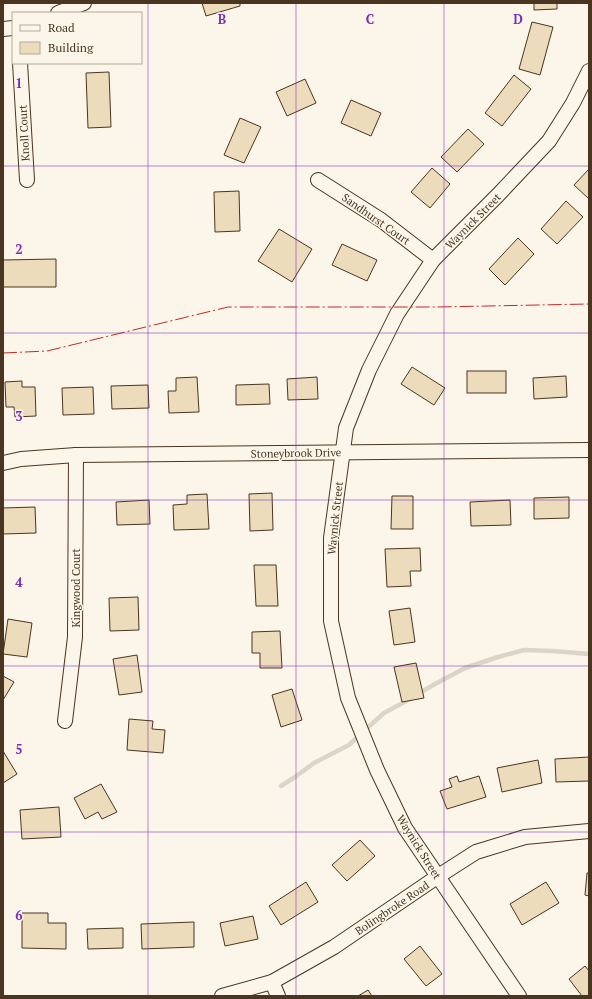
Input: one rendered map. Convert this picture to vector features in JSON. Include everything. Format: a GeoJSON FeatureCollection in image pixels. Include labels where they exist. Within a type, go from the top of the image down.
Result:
{"type":"FeatureCollection","features":[{"type":"Feature","properties":{"kind":"street"},"geometry":{"type":"LineString","coordinates":[[61,12],[84,3]]}},
{"type":"Feature","properties":{"kind":"street","name":"Knoll Court"},"geometry":{"type":"LineString","coordinates":[[20,64],[27,180]]}},
{"type":"Feature","properties":{"kind":"street","name":"Waynick Street"},"geometry":{"type":"LineString","coordinates":[[519,996],[405,828],[377,770],[348,698],[332,629],[331,538],[346,428],[369,370],[398,314],[434,260],[549,141],[589,71]]}},
{"type":"Feature","properties":{"kind":"street","name":"Sandhurst Court"},"geometry":{"type":"LineString","coordinates":[[318,180],[381,220],[434,260]]}},
{"type":"Feature","properties":{"kind":"street","name":"Stoneybrook Drive"},"geometry":{"type":"LineString","coordinates":[[3,463],[21,459],[76,455],[589,450]]}},
{"type":"Feature","properties":{"kind":"street","name":"Kingwood Court"},"geometry":{"type":"LineString","coordinates":[[65,721],[75,637],[76,455]]}},
{"type":"Feature","properties":{"kind":"street","name":"Bolingbroke Road"},"geometry":{"type":"LineString","coordinates":[[222,996],[272,982],[334,947],[476,852],[525,837],[589,830]]}},
{"type":"Feature","properties":{"kind":"street"},"geometry":{"type":"LineString","coordinates":[[272,982],[278,996]]}},
{"type":"Feature","properties":{"kind":"building"},"geometry":{"type":"Polygon","coordinates":[[[202,3],[240,3],[240,6],[206,16],[202,3]]]}},
{"type":"Feature","properties":{"kind":"building"},"geometry":{"type":"Polygon","coordinates":[[[534,3],[557,3],[557,9],[534,10],[534,3]]]}},
{"type":"Feature","properties":{"kind":"building"},"geometry":{"type":"Polygon","coordinates":[[[532,22],[553,27],[540,75],[519,69],[532,22]]]}},
{"type":"Feature","properties":{"kind":"building"},"geometry":{"type":"Polygon","coordinates":[[[109,72],[111,127],[88,128],[86,73],[109,72]]]}},
{"type":"Feature","properties":{"kind":"building"},"geometry":{"type":"Polygon","coordinates":[[[514,75],[531,89],[502,126],[485,113],[514,75]]]}},
{"type":"Feature","properties":{"kind":"building"},"geometry":{"type":"Polygon","coordinates":[[[305,79],[316,103],[287,116],[276,92],[305,79]]]}},
{"type":"Feature","properties":{"kind":"building"},"geometry":{"type":"Polygon","coordinates":[[[351,100],[381,113],[371,136],[341,123],[351,100]]]}},
{"type":"Feature","properties":{"kind":"building"},"geometry":{"type":"Polygon","coordinates":[[[240,118],[261,127],[244,163],[224,155],[240,118]]]}},
{"type":"Feature","properties":{"kind":"building"},"geometry":{"type":"Polygon","coordinates":[[[468,129],[484,144],[457,172],[441,157],[468,129]]]}},
{"type":"Feature","properties":{"kind":"building"},"geometry":{"type":"Polygon","coordinates":[[[432,168],[450,184],[430,208],[411,192],[432,168]]]}},
{"type":"Feature","properties":{"kind":"building"},"geometry":{"type":"Polygon","coordinates":[[[589,169],[589,199],[574,185],[589,169]]]}},
{"type":"Feature","properties":{"kind":"building"},"geometry":{"type":"Polygon","coordinates":[[[239,191],[240,231],[215,232],[214,192],[239,191]]]}},
{"type":"Feature","properties":{"kind":"building"},"geometry":{"type":"Polygon","coordinates":[[[566,201],[583,217],[557,244],[541,229],[566,201]]]}},
{"type":"Feature","properties":{"kind":"building"},"geometry":{"type":"Polygon","coordinates":[[[279,229],[312,249],[292,282],[258,261],[279,229]]]}},
{"type":"Feature","properties":{"kind":"building"},"geometry":{"type":"Polygon","coordinates":[[[518,238],[534,254],[505,285],[489,269],[518,238]]]}},
{"type":"Feature","properties":{"kind":"building"},"geometry":{"type":"Polygon","coordinates":[[[342,244],[377,260],[367,281],[332,265],[342,244]]]}},
{"type":"Feature","properties":{"kind":"building"},"geometry":{"type":"Polygon","coordinates":[[[56,259],[56,287],[3,287],[3,260],[56,259]]]}},
{"type":"Feature","properties":{"kind":"building"},"geometry":{"type":"Polygon","coordinates":[[[412,367],[445,388],[434,405],[401,384],[412,367]]]}},
{"type":"Feature","properties":{"kind":"building"},"geometry":{"type":"Polygon","coordinates":[[[467,371],[506,371],[506,393],[467,393],[467,371]]]}},
{"type":"Feature","properties":{"kind":"building"},"geometry":{"type":"Polygon","coordinates":[[[566,376],[567,397],[534,399],[533,378],[566,376]]]}},
{"type":"Feature","properties":{"kind":"building"},"geometry":{"type":"Polygon","coordinates":[[[197,377],[199,412],[169,413],[168,391],[176,391],[176,378],[197,377]]]}},
{"type":"Feature","properties":{"kind":"building"},"geometry":{"type":"Polygon","coordinates":[[[317,377],[318,399],[288,400],[287,379],[317,377]]]}},
{"type":"Feature","properties":{"kind":"building"},"geometry":{"type":"Polygon","coordinates":[[[22,381],[22,387],[35,387],[36,416],[15,417],[14,407],[6,407],[5,382],[22,381]]]}},
{"type":"Feature","properties":{"kind":"building"},"geometry":{"type":"Polygon","coordinates":[[[269,384],[270,404],[236,405],[236,385],[269,384]]]}},
{"type":"Feature","properties":{"kind":"building"},"geometry":{"type":"Polygon","coordinates":[[[148,385],[149,408],[112,409],[111,386],[148,385]]]}},
{"type":"Feature","properties":{"kind":"building"},"geometry":{"type":"Polygon","coordinates":[[[93,387],[94,414],[63,415],[62,388],[93,387]]]}},
{"type":"Feature","properties":{"kind":"building"},"geometry":{"type":"Polygon","coordinates":[[[272,493],[273,530],[250,531],[249,494],[272,493]]]}},
{"type":"Feature","properties":{"kind":"building"},"geometry":{"type":"Polygon","coordinates":[[[207,494],[209,529],[174,530],[173,505],[187,504],[187,495],[207,494]]]}},
{"type":"Feature","properties":{"kind":"building"},"geometry":{"type":"Polygon","coordinates":[[[392,496],[413,496],[413,529],[391,529],[392,496]]]}},
{"type":"Feature","properties":{"kind":"building"},"geometry":{"type":"Polygon","coordinates":[[[569,497],[569,518],[534,519],[534,498],[569,497]]]}},
{"type":"Feature","properties":{"kind":"building"},"geometry":{"type":"Polygon","coordinates":[[[149,500],[150,524],[117,525],[116,502],[149,500]]]}},
{"type":"Feature","properties":{"kind":"building"},"geometry":{"type":"Polygon","coordinates":[[[510,500],[511,525],[471,526],[470,502],[510,500]]]}},
{"type":"Feature","properties":{"kind":"building"},"geometry":{"type":"Polygon","coordinates":[[[35,507],[36,533],[3,534],[3,508],[35,507]]]}},
{"type":"Feature","properties":{"kind":"building"},"geometry":{"type":"Polygon","coordinates":[[[420,548],[421,571],[410,571],[411,586],[387,587],[385,549],[420,548]]]}},
{"type":"Feature","properties":{"kind":"building"},"geometry":{"type":"Polygon","coordinates":[[[254,565],[276,565],[278,606],[256,606],[254,565]]]}},
{"type":"Feature","properties":{"kind":"building"},"geometry":{"type":"Polygon","coordinates":[[[138,597],[139,630],[110,631],[109,598],[138,597]]]}},
{"type":"Feature","properties":{"kind":"building"},"geometry":{"type":"Polygon","coordinates":[[[410,608],[415,642],[394,645],[389,611],[410,608]]]}},
{"type":"Feature","properties":{"kind":"building"},"geometry":{"type":"Polygon","coordinates":[[[8,619],[32,623],[27,657],[3,654],[8,619]]]}},
{"type":"Feature","properties":{"kind":"building"},"geometry":{"type":"Polygon","coordinates":[[[280,631],[282,668],[260,668],[260,653],[252,653],[252,632],[280,631]]]}},
{"type":"Feature","properties":{"kind":"building"},"geometry":{"type":"Polygon","coordinates":[[[137,655],[142,692],[119,695],[113,659],[137,655]]]}},
{"type":"Feature","properties":{"kind":"building"},"geometry":{"type":"Polygon","coordinates":[[[416,663],[424,698],[402,702],[394,667],[416,663]]]}},
{"type":"Feature","properties":{"kind":"building"},"geometry":{"type":"Polygon","coordinates":[[[3,676],[14,682],[3,700],[3,676]]]}},
{"type":"Feature","properties":{"kind":"building"},"geometry":{"type":"Polygon","coordinates":[[[292,689],[302,720],[281,727],[272,695],[292,689]]]}},
{"type":"Feature","properties":{"kind":"building"},"geometry":{"type":"Polygon","coordinates":[[[129,719],[153,721],[152,729],[165,730],[163,753],[127,750],[129,719]]]}},
{"type":"Feature","properties":{"kind":"building"},"geometry":{"type":"Polygon","coordinates":[[[3,751],[17,774],[3,783],[3,751]]]}},
{"type":"Feature","properties":{"kind":"building"},"geometry":{"type":"Polygon","coordinates":[[[589,757],[589,781],[556,782],[555,759],[589,757]]]}},
{"type":"Feature","properties":{"kind":"building"},"geometry":{"type":"Polygon","coordinates":[[[538,760],[542,783],[502,792],[497,768],[538,760]]]}},
{"type":"Feature","properties":{"kind":"building"},"geometry":{"type":"Polygon","coordinates":[[[457,776],[459,782],[479,776],[486,797],[447,809],[440,791],[452,787],[449,779],[457,776]]]}},
{"type":"Feature","properties":{"kind":"building"},"geometry":{"type":"Polygon","coordinates":[[[101,784],[117,812],[102,819],[98,812],[85,819],[74,798],[101,784]]]}},
{"type":"Feature","properties":{"kind":"building"},"geometry":{"type":"Polygon","coordinates":[[[59,807],[61,837],[22,839],[20,810],[59,807]]]}},
{"type":"Feature","properties":{"kind":"building"},"geometry":{"type":"Polygon","coordinates":[[[360,840],[375,856],[347,881],[332,865],[360,840]]]}},
{"type":"Feature","properties":{"kind":"building"},"geometry":{"type":"Polygon","coordinates":[[[587,873],[589,873],[589,896],[585,895],[587,873]]]}},
{"type":"Feature","properties":{"kind":"building"},"geometry":{"type":"Polygon","coordinates":[[[306,882],[318,902],[281,925],[269,906],[306,882]]]}},
{"type":"Feature","properties":{"kind":"building"},"geometry":{"type":"Polygon","coordinates":[[[546,882],[559,903],[522,925],[510,904],[546,882]]]}},
{"type":"Feature","properties":{"kind":"building"},"geometry":{"type":"Polygon","coordinates":[[[22,913],[48,913],[48,923],[66,923],[66,949],[22,948],[22,913]]]}},
{"type":"Feature","properties":{"kind":"building"},"geometry":{"type":"Polygon","coordinates":[[[253,916],[258,939],[225,946],[220,923],[253,916]]]}},
{"type":"Feature","properties":{"kind":"building"},"geometry":{"type":"Polygon","coordinates":[[[194,922],[194,947],[142,949],[141,924],[194,922]]]}},
{"type":"Feature","properties":{"kind":"building"},"geometry":{"type":"Polygon","coordinates":[[[123,928],[123,948],[88,949],[87,929],[123,928]]]}},
{"type":"Feature","properties":{"kind":"building"},"geometry":{"type":"Polygon","coordinates":[[[420,946],[442,974],[426,986],[404,959],[420,946]]]}},
{"type":"Feature","properties":{"kind":"building"},"geometry":{"type":"Polygon","coordinates":[[[585,966],[589,971],[589,996],[582,996],[569,979],[585,966]]]}},
{"type":"Feature","properties":{"kind":"building"},"geometry":{"type":"Polygon","coordinates":[[[368,990],[372,996],[358,996],[368,990]]]}},
{"type":"Feature","properties":{"kind":"waterway"},"geometry":{"type":"LineString","coordinates":[[418,694],[465,668],[524,650],[589,654]]}},
{"type":"Feature","properties":{"kind":"waterway"},"geometry":{"type":"LineString","coordinates":[[281,786],[314,763],[349,745],[384,713],[410,699]]}},
{"type":"Feature","properties":{"kind":"power"},"geometry":{"type":"LineString","coordinates":[[3,353],[47,351],[228,307],[437,307],[589,304]]}}]}
